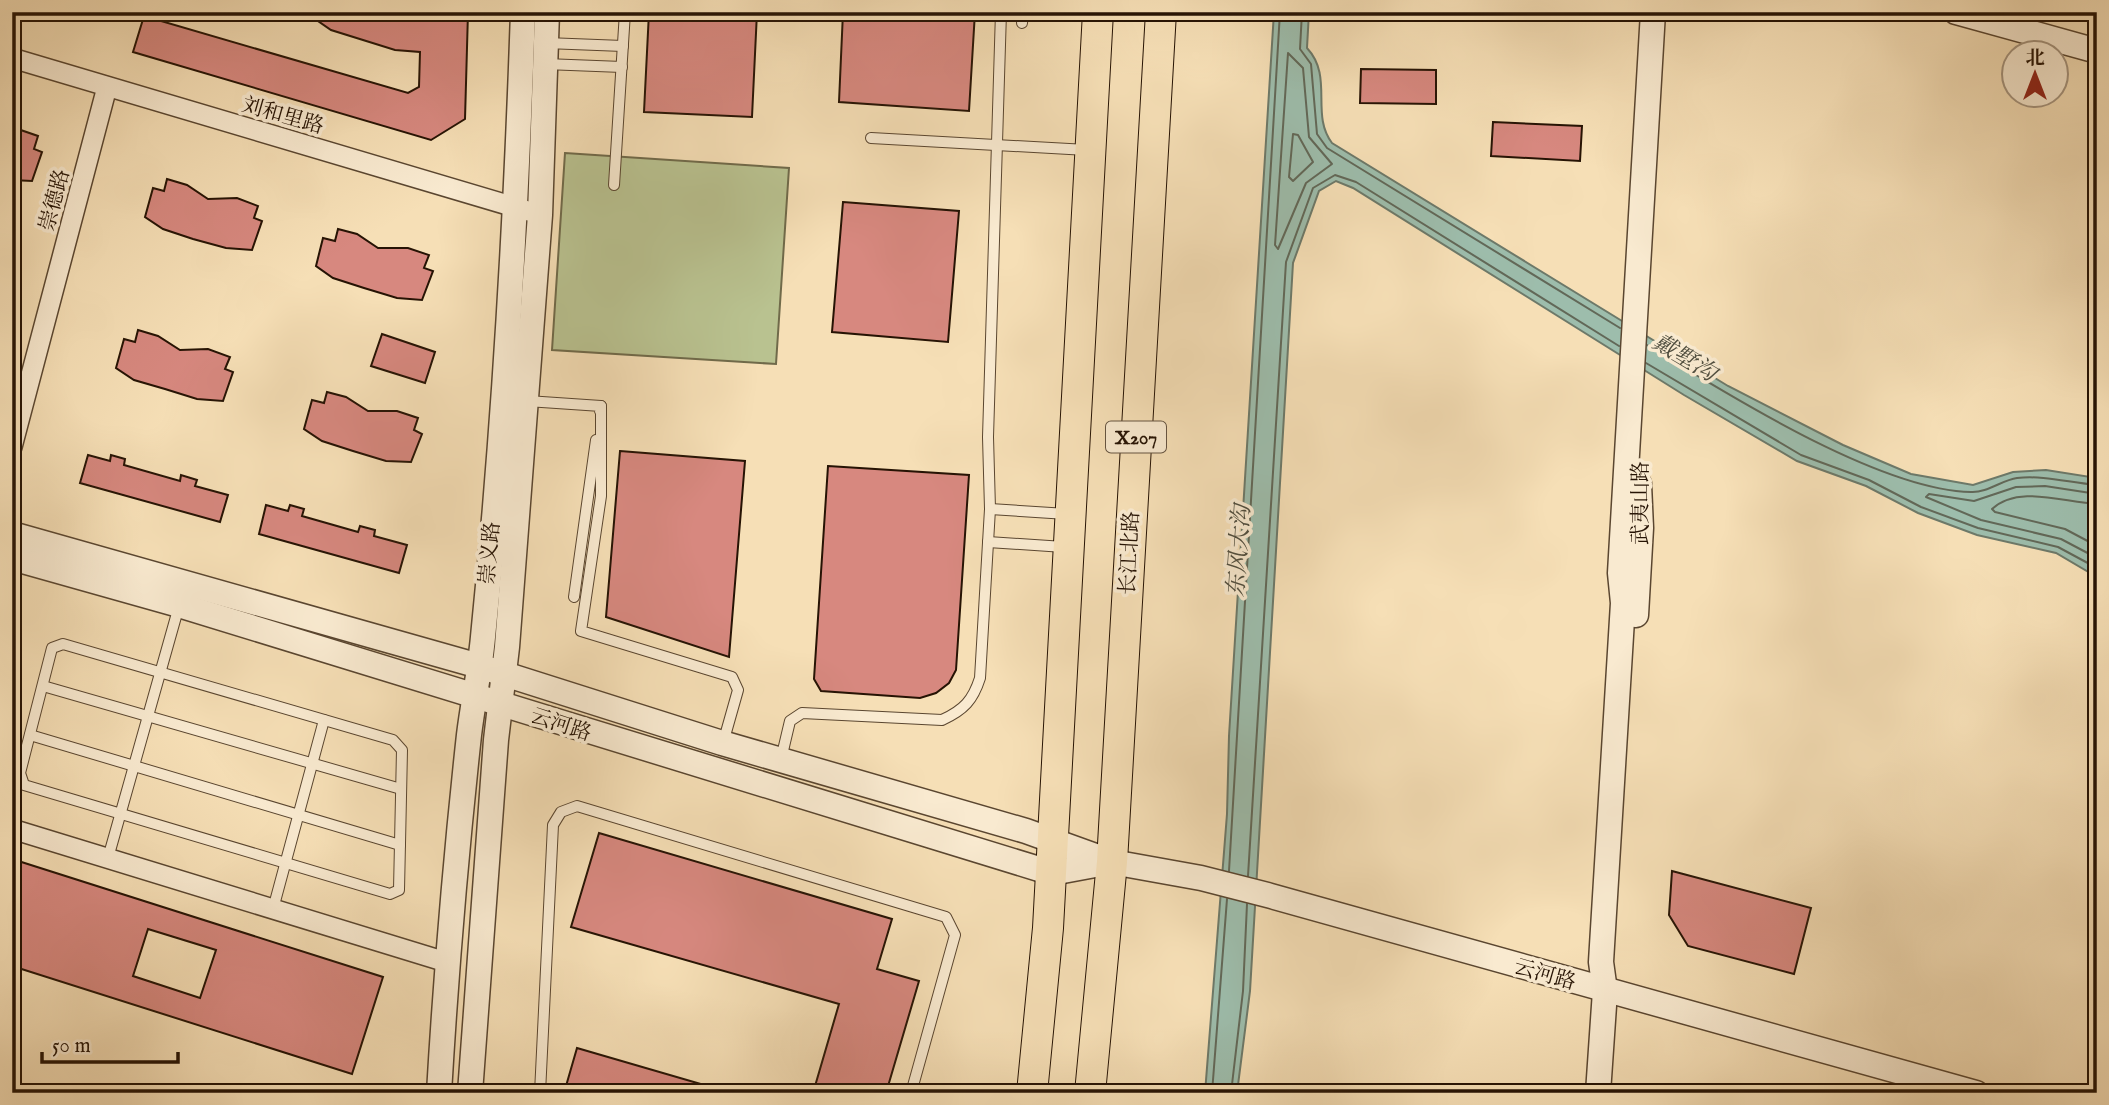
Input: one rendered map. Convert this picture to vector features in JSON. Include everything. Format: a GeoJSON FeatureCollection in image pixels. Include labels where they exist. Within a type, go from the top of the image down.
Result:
{"type":"FeatureCollection","features":[{"type":"Feature","properties":{"kind":"main road","name":"X207"},"geometry":{"type":"LineString","coordinates":[[1032,1093],[1040,1041],[1052,873],[1098,12]]}},
{"type":"Feature","properties":{"kind":"main road","name":"长江北路"},"geometry":{"type":"LineString","coordinates":[[1090,1093],[1112,862],[1161,12]]}},
{"type":"Feature","properties":{"kind":"street","name":"崇义路"},"geometry":{"type":"LineString","coordinates":[[439,1093],[446,962],[479,666],[516,207],[523,12]]}},
{"type":"Feature","properties":{"kind":"street","name":"崇义路"},"geometry":{"type":"LineString","coordinates":[[470,1093],[523,401],[540,215],[547,12]]}},
{"type":"Feature","properties":{"kind":"street","name":"武夷山路"},"geometry":{"type":"LineString","coordinates":[[1641,324],[1653,12]]}},
{"type":"Feature","properties":{"kind":"street","name":"武夷山路"},"geometry":{"type":"LineString","coordinates":[[1598,1093],[1605,991],[1618,966],[1641,528],[1637,376],[1667,12]]}},
{"type":"Feature","properties":{"kind":"street"},"geometry":{"type":"LineString","coordinates":[[1956,12],[2097,51]]}},
{"type":"Feature","properties":{"kind":"street","name":"刘和里路"},"geometry":{"type":"LineString","coordinates":[[12,58],[540,215]]}},
{"type":"Feature","properties":{"kind":"street","name":"崇德路"},"geometry":{"type":"LineString","coordinates":[[12,447],[107,87]]}},
{"type":"Feature","properties":{"kind":"street","name":"云河路"},"geometry":{"type":"LineString","coordinates":[[12,534],[479,666],[780,761],[1053,841],[1112,862],[1201,878],[1271,896],[1976,1093]]}},
{"type":"Feature","properties":{"kind":"street","name":"云河路"},"geometry":{"type":"LineString","coordinates":[[12,558],[179,605],[1052,873],[1112,862]]}},
{"type":"Feature","properties":{"kind":"street"},"geometry":{"type":"LineString","coordinates":[[12,829],[446,962]]}},
{"type":"Feature","properties":{"kind":"lane"},"geometry":{"type":"LineString","coordinates":[[614,186],[625,12]]}},
{"type":"Feature","properties":{"kind":"lane"},"geometry":{"type":"LineString","coordinates":[[780,761],[790,721],[802,713],[942,720],[959,712],[973,699],[980,678],[990,509],[988,437],[1001,12]]}},
{"type":"Feature","properties":{"kind":"lane"},"geometry":{"type":"LineString","coordinates":[[545,54],[623,46]]}},
{"type":"Feature","properties":{"kind":"lane"},"geometry":{"type":"LineString","coordinates":[[545,54],[622,67]]}},
{"type":"Feature","properties":{"kind":"lane"},"geometry":{"type":"LineString","coordinates":[[871,138],[1091,150]]}},
{"type":"Feature","properties":{"kind":"lane"},"geometry":{"type":"LineString","coordinates":[[523,401],[601,405]]}},
{"type":"Feature","properties":{"kind":"lane"},"geometry":{"type":"LineString","coordinates":[[574,597],[601,405]]}},
{"type":"Feature","properties":{"kind":"lane"},"geometry":{"type":"LineString","coordinates":[[601,405],[601,496],[580,631],[732,677],[738,690],[722,743]]}},
{"type":"Feature","properties":{"kind":"lane"},"geometry":{"type":"LineString","coordinates":[[990,509],[1071,514]]}},
{"type":"Feature","properties":{"kind":"lane"},"geometry":{"type":"LineString","coordinates":[[988,542],[1069,548]]}},
{"type":"Feature","properties":{"kind":"lane"},"geometry":{"type":"LineString","coordinates":[[108,859],[179,605]]}},
{"type":"Feature","properties":{"kind":"lane"},"geometry":{"type":"LineString","coordinates":[[63,644],[159,671],[393,740],[402,750],[400,890],[390,894],[24,785],[20,773],[52,648],[63,644]]}},
{"type":"Feature","properties":{"kind":"lane"},"geometry":{"type":"LineString","coordinates":[[43,686],[401,789]]}},
{"type":"Feature","properties":{"kind":"lane"},"geometry":{"type":"LineString","coordinates":[[274,909],[324,720]]}},
{"type":"Feature","properties":{"kind":"lane"},"geometry":{"type":"LineString","coordinates":[[30,735],[400,845]]}},
{"type":"Feature","properties":{"kind":"lane"},"geometry":{"type":"LineString","coordinates":[[540,1093],[553,825],[561,812],[577,806],[946,917],[955,934],[911,1093]]}},
{"type":"Feature","properties":{"kind":"green space"},"geometry":{"type":"Polygon","coordinates":[[[565,153],[789,168],[776,364],[552,350],[565,153]]]}},
{"type":"Feature","properties":{"kind":"water"},"geometry":{"type":"Polygon","coordinates":[[[1274,12],[1309,12],[1307,48],[1319,71],[1323,120],[1332,143],[1728,386],[1843,445],[1911,474],[1973,485],[2013,472],[2046,470],[2097,478],[2097,577],[2056,553],[1977,535],[1918,513],[1866,486],[1797,461],[1684,395],[1353,188],[1336,181],[1319,191],[1293,263],[1250,991],[1237,1093],[1205,1093],[1227,814],[1229,736],[1274,12]]]}},
{"type":"Feature","properties":{"kind":"building"},"geometry":{"type":"Polygon","coordinates":[[[305,12],[468,12],[465,119],[431,140],[133,52],[144,16],[408,93],[419,87],[420,52],[395,50],[331,30],[305,12]]]}},
{"type":"Feature","properties":{"kind":"building"},"geometry":{"type":"Polygon","coordinates":[[[649,12],[757,12],[752,117],[644,112],[649,12]]]}},
{"type":"Feature","properties":{"kind":"building"},"geometry":{"type":"Polygon","coordinates":[[[843,12],[975,12],[969,111],[839,102],[843,12]]]}},
{"type":"Feature","properties":{"kind":"building"},"geometry":{"type":"Polygon","coordinates":[[[1361,69],[1436,70],[1436,104],[1360,103],[1361,69]]]}},
{"type":"Feature","properties":{"kind":"building"},"geometry":{"type":"Polygon","coordinates":[[[1493,122],[1582,126],[1580,161],[1491,156],[1493,122]]]}},
{"type":"Feature","properties":{"kind":"building"},"geometry":{"type":"Polygon","coordinates":[[[12,127],[38,136],[34,149],[42,152],[32,181],[12,180],[12,127]]]}},
{"type":"Feature","properties":{"kind":"building"},"geometry":{"type":"Polygon","coordinates":[[[167,179],[187,185],[208,199],[237,198],[258,206],[254,218],[262,221],[252,250],[226,248],[193,239],[163,229],[145,217],[153,188],[164,191],[167,179]]]}},
{"type":"Feature","properties":{"kind":"building"},"geometry":{"type":"Polygon","coordinates":[[[843,202],[959,211],[948,342],[832,332],[843,202]]]}},
{"type":"Feature","properties":{"kind":"building"},"geometry":{"type":"Polygon","coordinates":[[[338,229],[357,234],[378,248],[408,248],[429,255],[424,268],[433,271],[422,300],[397,298],[364,288],[333,278],[316,266],[323,238],[335,241],[338,229]]]}},
{"type":"Feature","properties":{"kind":"building"},"geometry":{"type":"Polygon","coordinates":[[[138,330],[158,336],[180,350],[208,349],[230,357],[225,369],[233,372],[223,401],[197,399],[134,380],[116,368],[124,339],[135,342],[138,330]]]}},
{"type":"Feature","properties":{"kind":"building"},"geometry":{"type":"Polygon","coordinates":[[[382,334],[435,352],[425,383],[371,366],[382,334]]]}},
{"type":"Feature","properties":{"kind":"building"},"geometry":{"type":"Polygon","coordinates":[[[327,392],[346,397],[368,411],[397,411],[418,418],[414,430],[422,434],[411,462],[386,461],[353,451],[322,441],[304,429],[312,400],[324,403],[327,392]]]}},
{"type":"Feature","properties":{"kind":"building"},"geometry":{"type":"Polygon","coordinates":[[[620,451],[745,461],[729,657],[606,617],[620,451]]]}},
{"type":"Feature","properties":{"kind":"building"},"geometry":{"type":"Polygon","coordinates":[[[88,455],[110,461],[111,455],[125,459],[124,465],[180,481],[181,475],[197,480],[195,486],[228,495],[220,522],[80,483],[88,455]]]}},
{"type":"Feature","properties":{"kind":"building"},"geometry":{"type":"Polygon","coordinates":[[[828,466],[969,475],[956,670],[949,683],[936,693],[920,698],[821,691],[814,679],[828,466]]]}},
{"type":"Feature","properties":{"kind":"building"},"geometry":{"type":"Polygon","coordinates":[[[266,505],[288,511],[290,505],[304,509],[302,516],[358,532],[360,526],[375,530],[374,536],[407,545],[399,573],[259,534],[266,505]]]}},
{"type":"Feature","properties":{"kind":"building"},"geometry":{"type":"Polygon","coordinates":[[[599,833],[892,919],[877,969],[919,981],[886,1093],[813,1093],[839,1004],[571,927],[599,833]]]}},
{"type":"Feature","properties":{"kind":"building"},"geometry":{"type":"Polygon","coordinates":[[[12,859],[383,977],[352,1074],[12,966],[12,859]],[[148,929],[133,976],[200,998],[216,950],[148,929]]]}},
{"type":"Feature","properties":{"kind":"building"},"geometry":{"type":"Polygon","coordinates":[[[1672,871],[1811,908],[1794,974],[1688,946],[1669,915],[1672,871]]]}},
{"type":"Feature","properties":{"kind":"building"},"geometry":{"type":"Polygon","coordinates":[[[577,1048],[718,1089],[718,1093],[564,1093],[577,1048]]]}},
{"type":"Feature","properties":{"kind":"water label","name":"戴墅沟"},"geometry":{"type":"Point","coordinates":[1685,357]}},
{"type":"Feature","properties":{"kind":"water label","name":"东风大沟"},"geometry":{"type":"Point","coordinates":[1238,551]}}]}
